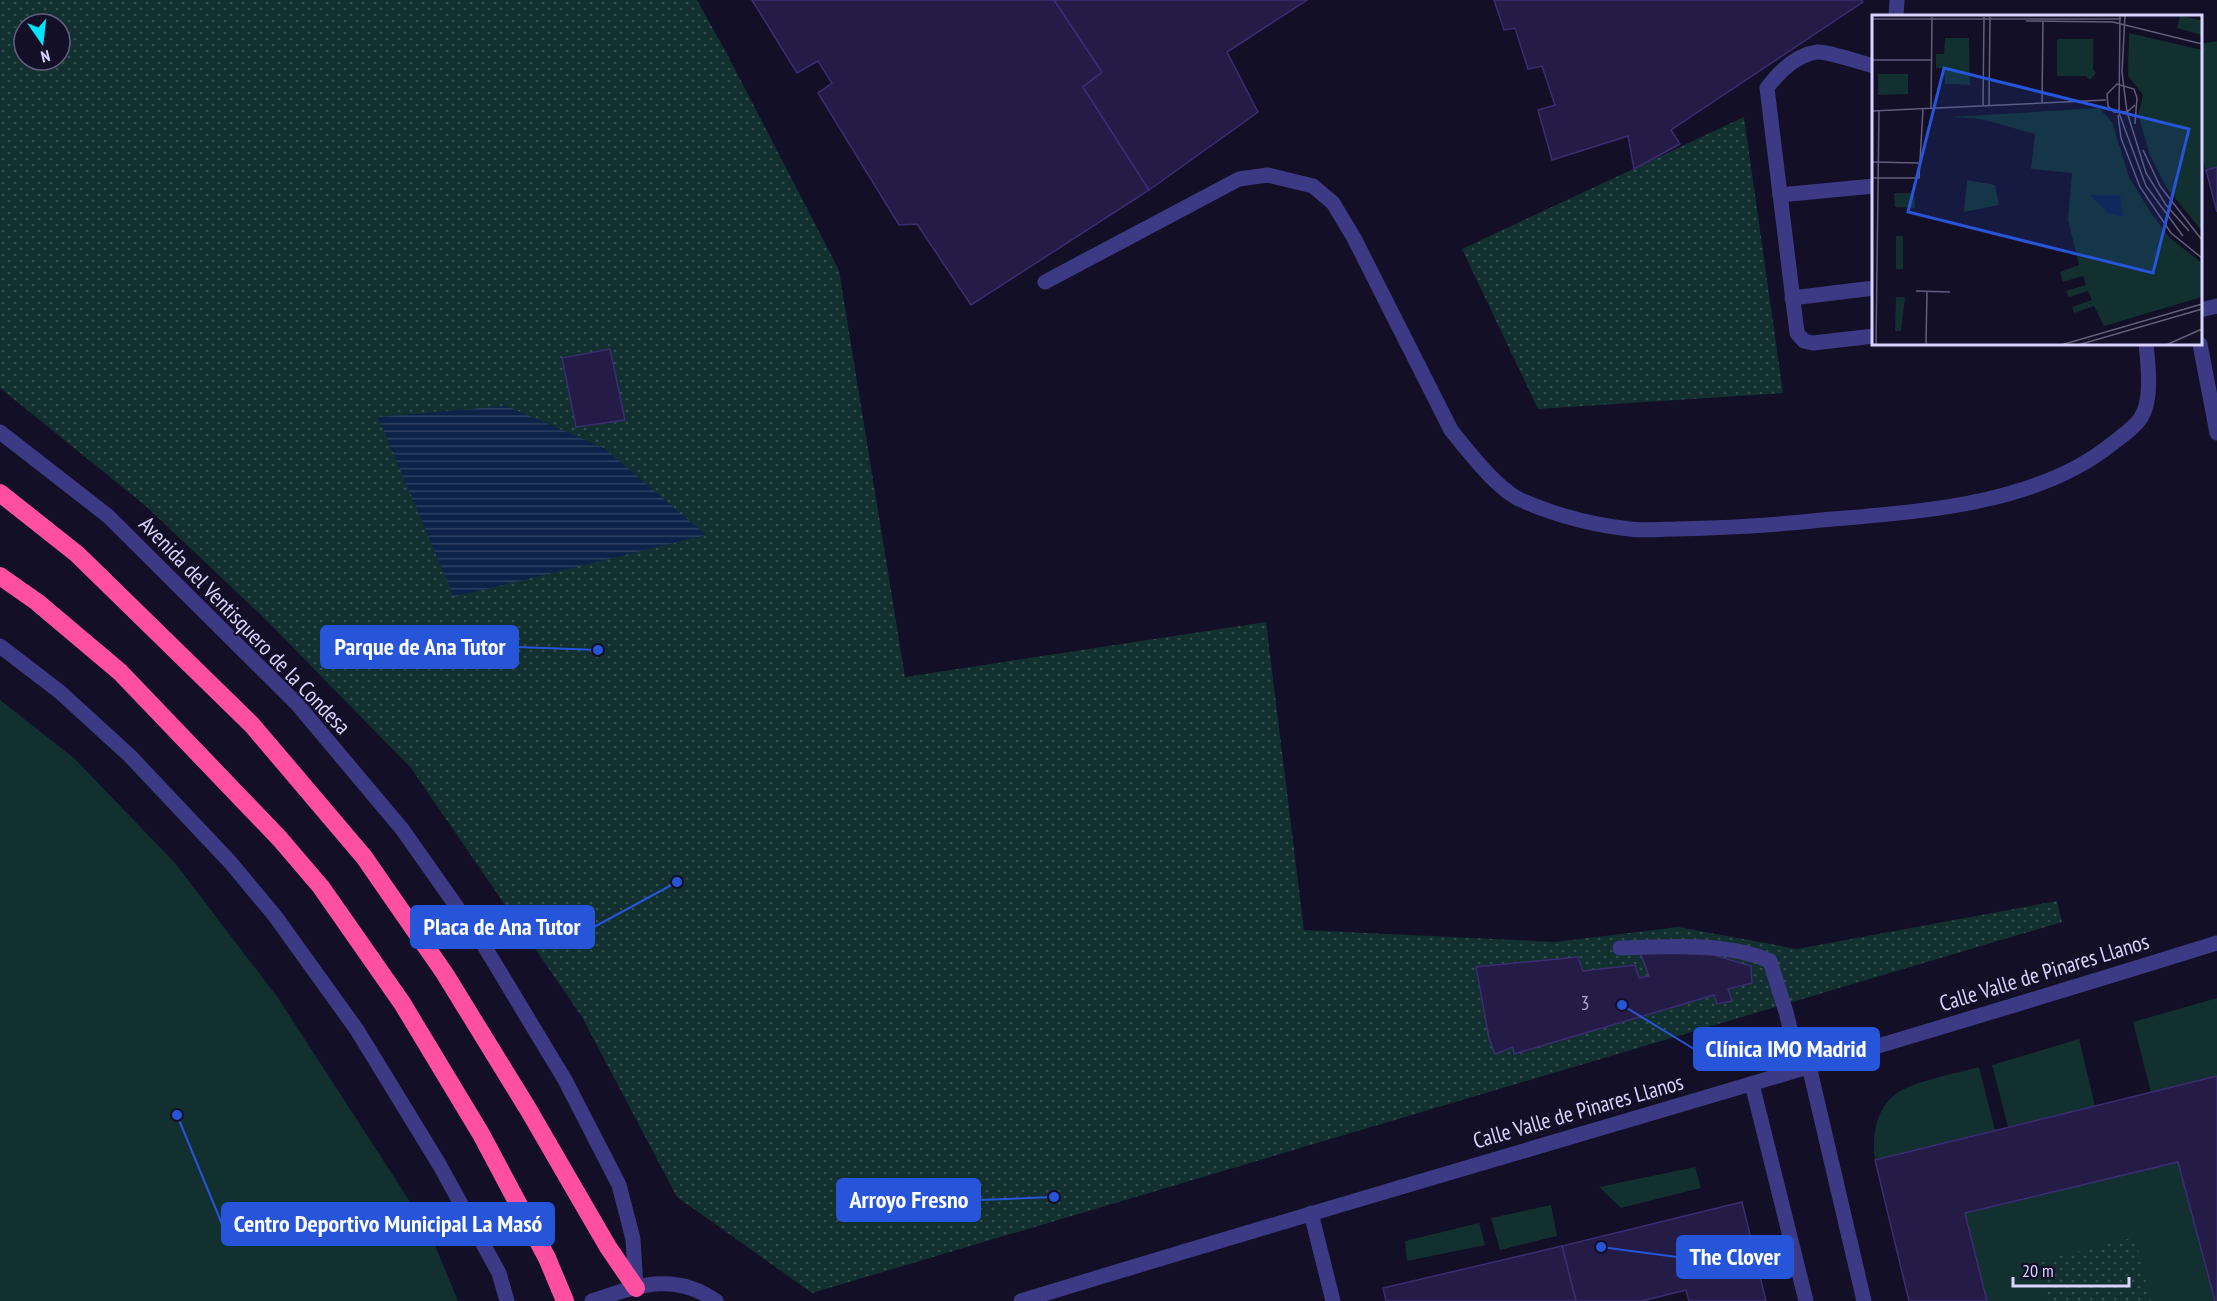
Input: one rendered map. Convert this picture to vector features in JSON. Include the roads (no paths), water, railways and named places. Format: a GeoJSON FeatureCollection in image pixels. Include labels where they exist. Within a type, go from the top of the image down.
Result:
{"type":"FeatureCollection","features":[{"type":"Feature","properties":{"kind":"highway"},"geometry":{"type":"LineString","coordinates":[[0,493],[77,554],[252,725],[364,857],[445,974],[528,1109],[608,1247],[636,1288]]}},
{"type":"Feature","properties":{"kind":"highway"},"geometry":{"type":"LineString","coordinates":[[0,576],[37,602],[120,672],[280,839],[321,887],[402,1003],[481,1134],[547,1258],[564,1301]]}},
{"type":"Feature","properties":{"kind":"street"},"geometry":{"type":"LineString","coordinates":[[1896,15],[1897,0]]}},
{"type":"Feature","properties":{"kind":"street"},"geometry":{"type":"LineString","coordinates":[[1872,65],[1819,52],[1799,58],[1779,72],[1767,88],[1797,333],[1804,341],[1813,343],[1872,336]]}},
{"type":"Feature","properties":{"kind":"street"},"geometry":{"type":"LineString","coordinates":[[1045,282],[1239,179],[1268,175],[1313,186],[1333,203],[1354,238],[1451,430],[1473,457],[1496,481],[1518,498],[1546,510],[1589,522],[1632,530],[1768,525],[1920,510],[1989,498],[2034,486],[2094,459],[2141,418],[2149,391],[2146,345]]}},
{"type":"Feature","properties":{"kind":"street"},"geometry":{"type":"LineString","coordinates":[[1780,195],[1872,186]]}},
{"type":"Feature","properties":{"kind":"street"},"geometry":{"type":"LineString","coordinates":[[1792,298],[1872,288]]}},
{"type":"Feature","properties":{"kind":"street"},"geometry":{"type":"LineString","coordinates":[[2202,310],[2217,306]]}},
{"type":"Feature","properties":{"kind":"street"},"geometry":{"type":"LineString","coordinates":[[2200,345],[2217,433]]}},
{"type":"Feature","properties":{"kind":"street","name":"Avenida del Ventisquero de la Condesa"},"geometry":{"type":"LineString","coordinates":[[0,432],[108,516],[297,704],[402,829],[483,944],[565,1080],[619,1185],[633,1239],[636,1288]]}},
{"type":"Feature","properties":{"kind":"street"},"geometry":{"type":"LineString","coordinates":[[0,646],[60,692],[130,756],[222,853],[275,916],[357,1030],[439,1164],[499,1273],[507,1301]]}},
{"type":"Feature","properties":{"kind":"street","name":"Calle Valle de Pinares Llanos"},"geometry":{"type":"LineString","coordinates":[[1021,1301],[1752,1084],[2217,942]]}},
{"type":"Feature","properties":{"kind":"street"},"geometry":{"type":"LineString","coordinates":[[1620,948],[1698,947],[1752,953],[1770,961],[1804,1067],[1820,1105],[1864,1301]]}},
{"type":"Feature","properties":{"kind":"street"},"geometry":{"type":"LineString","coordinates":[[1752,1084],[1806,1301]]}},
{"type":"Feature","properties":{"kind":"street"},"geometry":{"type":"LineString","coordinates":[[1311,1214],[1333,1301]]}},
{"type":"Feature","properties":{"kind":"street"},"geometry":{"type":"LineString","coordinates":[[592,1301],[657,1283],[679,1284],[700,1290],[716,1301]]}},
{"type":"Feature","properties":{"kind":"water"},"geometry":{"type":"Polygon","coordinates":[[[506,406],[604,448],[706,535],[454,597],[378,417],[506,406]]]}},
{"type":"Feature","properties":{"kind":"place","name":"Parque de Ana Tutor"},"geometry":{"type":"Point","coordinates":[598,650]}},
{"type":"Feature","properties":{"kind":"place","name":"Placa de Ana Tutor"},"geometry":{"type":"Point","coordinates":[677,882]}},
{"type":"Feature","properties":{"kind":"place","name":"Clínica IMO Madrid"},"geometry":{"type":"Point","coordinates":[1622,1005]}},
{"type":"Feature","properties":{"kind":"place","name":"Centro Deportivo Municipal La Masó"},"geometry":{"type":"Point","coordinates":[177,1115]}},
{"type":"Feature","properties":{"kind":"place","name":"Arroyo Fresno"},"geometry":{"type":"Point","coordinates":[1054,1197]}},
{"type":"Feature","properties":{"kind":"place","name":"The Clover"},"geometry":{"type":"Point","coordinates":[1601,1247]}}]}
